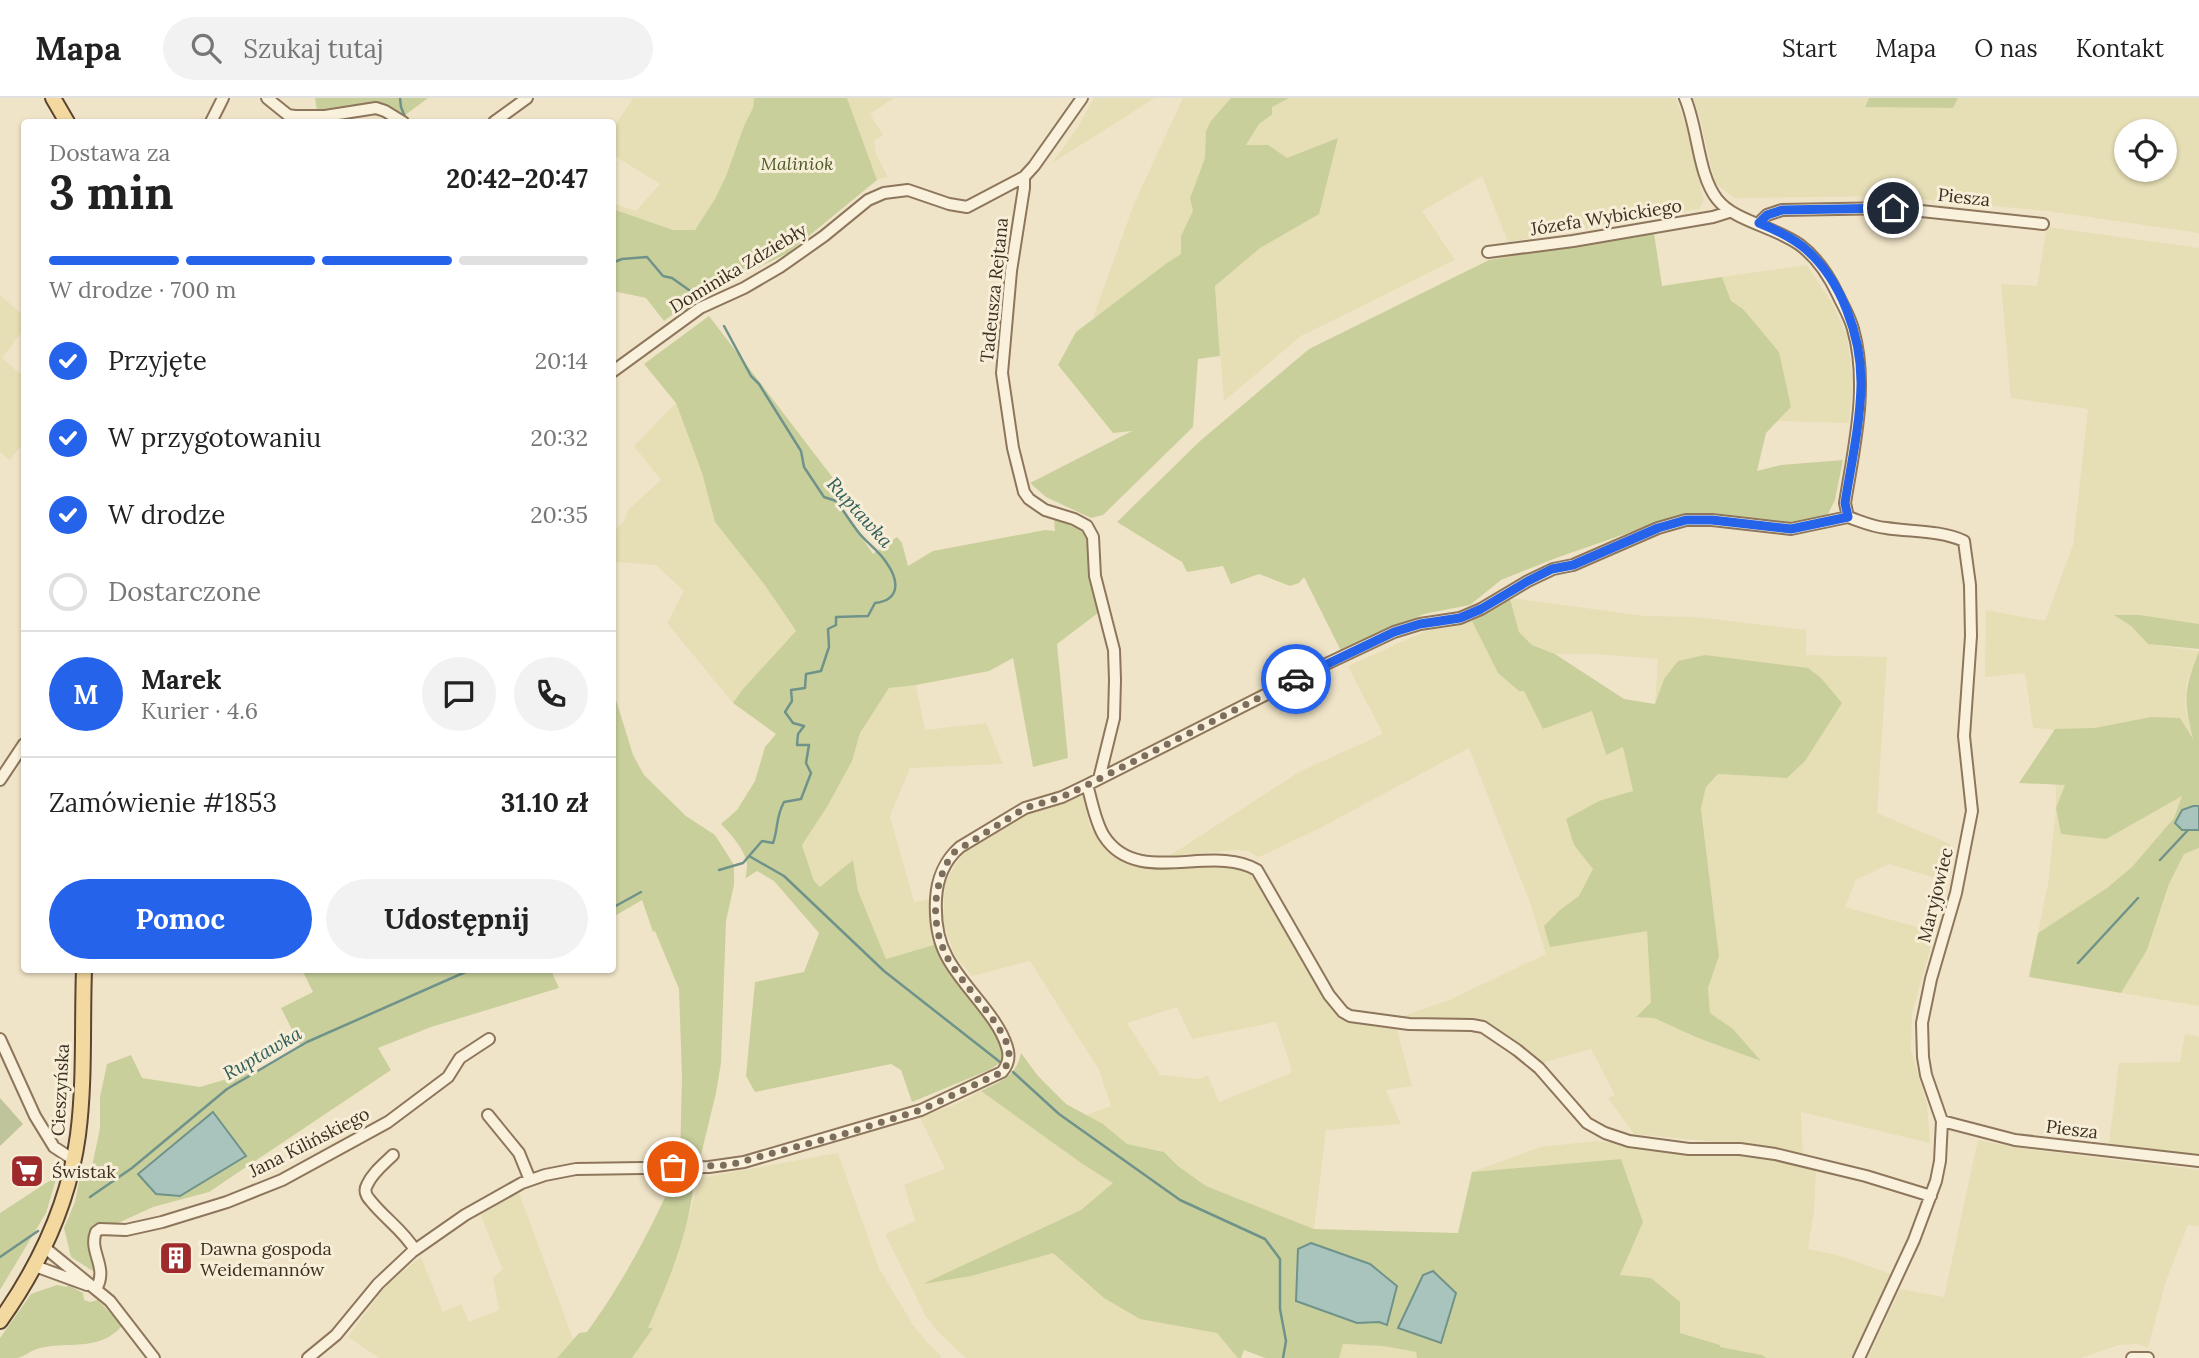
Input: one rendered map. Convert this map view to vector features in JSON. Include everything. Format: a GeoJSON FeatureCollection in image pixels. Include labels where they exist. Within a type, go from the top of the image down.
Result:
{"type":"FeatureCollection","features":[{"type":"Feature","properties":{"kind":"main road"},"geometry":{"type":"LineString","coordinates":[[53,98],[65,119]]}},
{"type":"Feature","properties":{"kind":"main road","name":"Cieszyńska"},"geometry":{"type":"LineString","coordinates":[[0,1321],[44,1247],[63,1201],[74,1160],[81,1093],[84,973]]}},
{"type":"Feature","properties":{"kind":"street"},"geometry":{"type":"LineString","coordinates":[[212,119],[223,98]]}},
{"type":"Feature","properties":{"kind":"street"},"geometry":{"type":"LineString","coordinates":[[267,98],[288,115],[325,119],[376,108],[385,110],[398,119]]}},
{"type":"Feature","properties":{"kind":"street"},"geometry":{"type":"LineString","coordinates":[[498,119],[527,98]]}},
{"type":"Feature","properties":{"kind":"street","name":"Dominika Zdziebły"},"geometry":{"type":"LineString","coordinates":[[616,369],[700,307],[744,288],[780,267],[868,200],[884,193],[908,190],[949,204],[967,207],[1024,177],[1082,98]]}},
{"type":"Feature","properties":{"kind":"street"},"geometry":{"type":"LineString","coordinates":[[308,1358],[336,1335],[378,1284],[415,1250],[465,1214],[530,1180],[576,1169],[729,1165],[921,1110],[1002,1072],[1009,1053],[1004,1038],[953,968],[940,940],[935,911],[936,892],[945,864],[953,853],[1025,808],[1062,797],[1394,632],[1420,624],[1460,618],[1552,569],[1573,565],[1658,528],[1686,520],[1712,520],[1791,529],[1848,517],[1845,503],[1861,386],[1853,328],[1834,285],[1804,248],[1788,236],[1729,212],[1716,198],[1708,184],[1685,98]]}},
{"type":"Feature","properties":{"kind":"street","name":"Tadeusza Rejtana"},"geometry":{"type":"LineString","coordinates":[[1024,177],[1011,271],[1002,373],[1015,460],[1024,492],[1045,510],[1087,526],[1093,537],[1095,576],[1114,650],[1115,680],[1114,718],[1099,779]]}},
{"type":"Feature","properties":{"kind":"street","name":"Piesza"},"geometry":{"type":"LineString","coordinates":[[1759,223],[1767,215],[1782,210],[1893,208],[2043,224]]}},
{"type":"Feature","properties":{"kind":"street","name":"Józefa Wybickiego"},"geometry":{"type":"LineString","coordinates":[[1488,252],[1586,239],[1729,212]]}},
{"type":"Feature","properties":{"kind":"street","name":"Maryjowiec"},"geometry":{"type":"LineString","coordinates":[[1848,517],[1882,528],[1957,537],[1964,541],[1970,585],[1971,636],[1964,736],[1972,811],[1956,892],[1931,979],[1922,1023],[1924,1066],[1942,1121],[1940,1161],[1931,1196],[1905,1262],[1859,1358]]}},
{"type":"Feature","properties":{"kind":"street"},"geometry":{"type":"LineString","coordinates":[[0,780],[21,748]]}},
{"type":"Feature","properties":{"kind":"street"},"geometry":{"type":"LineString","coordinates":[[1087,785],[1103,836],[1111,845],[1130,857],[1158,863],[1234,860],[1257,870],[1329,995],[1343,1012],[1350,1016],[1409,1024],[1483,1027],[1539,1068],[1587,1123],[1605,1133],[1629,1141],[1689,1149],[1740,1149],[1775,1154],[1852,1172],[1931,1196]]}},
{"type":"Feature","properties":{"kind":"street"},"geometry":{"type":"LineString","coordinates":[[0,1039],[54,1147],[74,1160]]}},
{"type":"Feature","properties":{"kind":"street","name":"Jana Kilińskiego"},"geometry":{"type":"LineString","coordinates":[[96,1289],[101,1281],[102,1271],[94,1237],[100,1229],[126,1230],[162,1222],[227,1202],[282,1180],[388,1122],[448,1077],[460,1058],[489,1039]]}},
{"type":"Feature","properties":{"kind":"street"},"geometry":{"type":"LineString","coordinates":[[488,1115],[519,1153],[530,1180]]}},
{"type":"Feature","properties":{"kind":"street","name":"Piesza"},"geometry":{"type":"LineString","coordinates":[[1942,1121],[2015,1140],[2199,1161]]}},
{"type":"Feature","properties":{"kind":"street"},"geometry":{"type":"LineString","coordinates":[[393,1155],[374,1174],[365,1191],[370,1200],[408,1238],[415,1250]]}},
{"type":"Feature","properties":{"kind":"street"},"geometry":{"type":"LineString","coordinates":[[44,1247],[121,1313],[154,1358]]}},
{"type":"Feature","properties":{"kind":"street"},"geometry":{"type":"LineString","coordinates":[[35,1266],[96,1289]]}},
{"type":"Feature","properties":{"kind":"street"},"geometry":{"type":"LineString","coordinates":[[2133,1358],[2148,1358]]}},
{"type":"Feature","properties":{"kind":"shaded area"},"geometry":{"type":"Polygon","coordinates":[[[633,98],[754,98],[753,108],[726,176],[695,230],[673,230],[616,210],[616,204],[636,211],[660,184],[616,157],[616,124],[633,98]]]}},
{"type":"Feature","properties":{"kind":"shaded area"},"geometry":{"type":"Polygon","coordinates":[[[847,98],[894,98],[870,114],[883,135],[874,141],[876,154],[888,177],[877,180],[847,98]]]}},
{"type":"Feature","properties":{"kind":"shaded area"},"geometry":{"type":"Polygon","coordinates":[[[1094,98],[1155,98],[1052,163],[1078,127],[1094,98]]]}},
{"type":"Feature","properties":{"kind":"shaded area"},"geometry":{"type":"Polygon","coordinates":[[[1183,98],[1231,98],[1206,131],[1205,158],[1190,198],[1193,211],[1181,249],[1181,263],[1093,318],[1134,204],[1183,98]]]}},
{"type":"Feature","properties":{"kind":"shaded area"},"geometry":{"type":"Polygon","coordinates":[[[1289,98],[1676,98],[1686,126],[1704,200],[1699,209],[1508,242],[1482,176],[1422,211],[1455,260],[1301,336],[1224,401],[1215,286],[1208,276],[1236,229],[1227,210],[1227,194],[1242,150],[1259,124],[1272,116],[1271,107],[1289,98]]]}},
{"type":"Feature","properties":{"kind":"shaded area"},"geometry":{"type":"Polygon","coordinates":[[[1693,98],[1869,98],[1865,106],[1953,108],[1958,98],[2199,98],[2199,233],[2048,211],[1886,196],[1734,198],[1715,183],[1693,98]]]}},
{"type":"Feature","properties":{"kind":"shaded area"},"geometry":{"type":"Polygon","coordinates":[[[2047,227],[2199,248],[2199,624],[2140,615],[2115,615],[2131,626],[2148,644],[2199,651],[2186,685],[2185,706],[2194,743],[2181,802],[2174,818],[2132,867],[2107,888],[2038,933],[2048,884],[2056,808],[2055,730],[2033,728],[2025,673],[1985,677],[1986,610],[2045,621],[2073,545],[2088,409],[2011,398],[2001,284],[2037,286],[2047,227]]]}},
{"type":"Feature","properties":{"kind":"shaded area"},"geometry":{"type":"Polygon","coordinates":[[[1807,265],[1832,303],[1847,336],[1853,382],[1849,423],[1778,421],[1791,407],[1724,299],[1722,277],[1807,265]]]}},
{"type":"Feature","properties":{"kind":"shaded area"},"geometry":{"type":"Polygon","coordinates":[[[0,295],[21,313],[21,333],[2,358],[21,374],[21,446],[10,460],[0,452],[0,295]]]}},
{"type":"Feature","properties":{"kind":"shaded area"},"geometry":{"type":"Polygon","coordinates":[[[676,403],[702,473],[715,522],[764,584],[796,632],[733,703],[667,623],[684,591],[656,565],[616,563],[616,529],[623,523],[629,509],[661,480],[634,446],[676,403]]]}},
{"type":"Feature","properties":{"kind":"shaded area"},"geometry":{"type":"Polygon","coordinates":[[[1511,598],[1645,616],[1696,617],[1806,630],[1806,655],[1887,657],[1877,813],[1950,844],[1946,881],[1889,864],[1856,880],[1845,907],[1935,932],[1912,1013],[1911,1050],[1927,1105],[1930,1143],[1801,1112],[1803,1156],[1770,1147],[1634,1134],[1608,1098],[1615,1095],[1591,1049],[1541,1063],[1485,1020],[1397,1018],[1449,1000],[1546,954],[1529,900],[1469,748],[1320,828],[1261,856],[1237,850],[1169,856],[1299,772],[1383,734],[1348,666],[1426,631],[1472,620],[1498,673],[1524,691],[1543,729],[1592,711],[1605,754],[1623,746],[1652,876],[1647,931],[1651,1002],[1637,1016],[1654,1018],[1698,1038],[1759,1060],[1733,1029],[1710,1013],[1708,988],[1719,956],[1701,804],[1706,787],[1718,774],[1787,778],[1655,704],[1658,659],[1555,654],[1532,645],[1519,632],[1511,598]]]}},
{"type":"Feature","properties":{"kind":"shaded area"},"geometry":{"type":"Polygon","coordinates":[[[916,685],[925,730],[986,723],[1003,764],[910,768],[890,816],[914,902],[932,899],[937,944],[886,959],[858,891],[853,860],[820,888],[814,881],[802,845],[852,761],[860,733],[889,688],[916,685]]]}},
{"type":"Feature","properties":{"kind":"shaded area"},"geometry":{"type":"Polygon","coordinates":[[[1083,795],[1090,827],[1114,854],[1162,869],[1237,863],[1250,867],[1338,1016],[1350,1022],[1397,1030],[1412,1086],[1386,1090],[1401,1124],[1326,1130],[1314,1229],[1206,1186],[1164,1152],[1127,1144],[1103,1124],[1086,1115],[1111,1106],[1099,1070],[1030,961],[972,976],[955,956],[943,922],[945,882],[966,848],[1027,815],[1083,795]],[[1177,1007],[1127,1023],[1160,1075],[1199,1079],[1208,1076],[1219,1102],[1289,1074],[1292,1070],[1276,1022],[1192,1039],[1177,1007]]]}},
{"type":"Feature","properties":{"kind":"shaded area"},"geometry":{"type":"Polygon","coordinates":[[[2199,848],[2199,1006],[2121,993],[2147,950],[2169,884],[2184,853],[2199,848]]]}},
{"type":"Feature","properties":{"kind":"shaded area"},"geometry":{"type":"Polygon","coordinates":[[[2185,1034],[2199,1037],[2199,1155],[2109,1144],[2119,1063],[2180,1062],[2185,1034]]]}},
{"type":"Feature","properties":{"kind":"shaded area"},"geometry":{"type":"Polygon","coordinates":[[[981,1091],[1084,1165],[1113,1182],[1243,1349],[1241,1358],[966,1358],[938,1332],[926,1317],[885,1234],[915,1221],[904,1185],[945,1169],[920,1117],[956,1104],[981,1091]]]}},
{"type":"Feature","properties":{"kind":"shaded area"},"geometry":{"type":"Polygon","coordinates":[[[1978,1140],[2018,1148],[2199,1170],[2199,1226],[2188,1225],[2166,1281],[2148,1347],[2136,1344],[2119,1345],[2081,1358],[1868,1358],[1900,1289],[1944,1297],[1978,1140]]]}},
{"type":"Feature","properties":{"kind":"shaded area"},"geometry":{"type":"Polygon","coordinates":[[[1596,1141],[1768,1159],[1816,1170],[1814,1211],[1808,1249],[1837,1255],[1891,1274],[1851,1358],[1766,1358],[1719,1347],[1680,1333],[1620,1275],[1643,1222],[1621,1159],[1472,1172],[1540,1147],[1596,1141]]]}},
{"type":"Feature","properties":{"kind":"shaded area"},"geometry":{"type":"Polygon","coordinates":[[[838,1153],[879,1268],[913,1325],[940,1358],[632,1358],[652,1329],[647,1329],[678,1254],[700,1178],[838,1153]]]}},
{"type":"Feature","properties":{"kind":"shaded area"},"geometry":{"type":"Polygon","coordinates":[[[519,1193],[573,1339],[557,1358],[379,1358],[348,1337],[387,1284],[421,1257],[443,1312],[461,1304],[469,1322],[499,1310],[493,1277],[503,1270],[479,1211],[519,1193]]]}},
{"type":"Feature","properties":{"kind":"shaded area"},"geometry":{"type":"Polygon","coordinates":[[[1342,1344],[1383,1346],[1416,1352],[1417,1358],[1339,1358],[1342,1344]]]}},
{"type":"Feature","properties":{"kind":"green space"},"geometry":{"type":"Polygon","coordinates":[[[315,98],[428,98],[404,116],[406,119],[378,103],[317,111],[315,98]]]}},
{"type":"Feature","properties":{"kind":"green space","name":"Maliniok"},"geometry":{"type":"Polygon","coordinates":[[[754,98],[847,98],[877,180],[788,253],[695,298],[664,321],[646,298],[616,292],[616,210],[673,230],[695,230],[726,176],[753,108],[754,98]]]}},
{"type":"Feature","properties":{"kind":"green space"},"geometry":{"type":"Polygon","coordinates":[[[1231,98],[1289,98],[1272,107],[1272,115],[1259,124],[1246,145],[1268,145],[1287,158],[1338,138],[1319,214],[1260,248],[1215,286],[1220,356],[1198,359],[1193,427],[1103,515],[1091,518],[1046,497],[1030,483],[1132,431],[1113,433],[1058,365],[1076,332],[1181,254],[1181,236],[1193,211],[1190,198],[1205,158],[1206,131],[1231,98]]]}},
{"type":"Feature","properties":{"kind":"green space"},"geometry":{"type":"Polygon","coordinates":[[[1869,98],[1958,98],[1953,108],[1865,107],[1869,98]]]}},
{"type":"Feature","properties":{"kind":"green space"},"geometry":{"type":"Polygon","coordinates":[[[1654,233],[1662,286],[1722,277],[1731,301],[1743,309],[1779,352],[1791,407],[1766,433],[1757,471],[1781,465],[1843,460],[1835,500],[1828,514],[1790,522],[1693,515],[1674,517],[1501,580],[1470,605],[1424,614],[1341,651],[1304,577],[1299,583],[1290,586],[1259,574],[1231,584],[1223,566],[1187,572],[1182,562],[1117,522],[1200,441],[1309,349],[1489,260],[1654,233]]]}},
{"type":"Feature","properties":{"kind":"green space"},"geometry":{"type":"Polygon","coordinates":[[[709,316],[833,478],[835,498],[873,554],[897,537],[902,543],[908,566],[933,551],[1045,530],[1055,531],[1054,518],[1091,535],[1091,585],[1098,613],[1057,644],[1068,758],[1033,767],[1013,658],[989,671],[889,688],[860,733],[852,761],[802,845],[814,881],[820,887],[853,860],[858,891],[886,959],[937,944],[943,963],[997,1034],[1005,1049],[1003,1061],[989,1070],[912,1102],[901,1070],[891,1064],[755,1092],[746,1076],[755,982],[804,972],[819,933],[774,881],[757,871],[746,878],[745,882],[747,864],[744,853],[721,824],[737,810],[755,781],[765,747],[776,734],[733,703],[796,631],[764,584],[715,522],[702,473],[676,403],[644,364],[709,316]]]}},
{"type":"Feature","properties":{"kind":"green space"},"geometry":{"type":"Polygon","coordinates":[[[1509,594],[1519,632],[1532,645],[1555,654],[1624,699],[1655,704],[1664,679],[1678,661],[1705,655],[1808,668],[1821,678],[1842,703],[1805,761],[1787,778],[1718,774],[1706,787],[1701,808],[1719,956],[1708,988],[1710,1013],[1733,1029],[1761,1061],[1698,1038],[1654,1018],[1636,1017],[1651,1002],[1647,931],[1550,947],[1544,926],[1579,896],[1593,869],[1574,845],[1566,819],[1599,801],[1633,791],[1623,747],[1606,755],[1592,711],[1543,729],[1524,691],[1519,691],[1498,673],[1472,621],[1509,594]]]}},
{"type":"Feature","properties":{"kind":"green space"},"geometry":{"type":"Polygon","coordinates":[[[2114,615],[2140,615],[2199,624],[2199,649],[2148,644],[2131,626],[2114,615]]]}},
{"type":"Feature","properties":{"kind":"green space"},"geometry":{"type":"Polygon","coordinates":[[[2199,651],[2199,848],[2184,854],[2169,884],[2147,950],[2121,993],[2029,977],[2038,933],[2107,888],[2132,867],[2174,818],[2182,796],[2106,839],[2061,834],[2056,808],[2065,785],[2019,783],[2055,729],[2095,728],[2151,717],[2180,718],[2193,739],[2187,694],[2199,651]]]}},
{"type":"Feature","properties":{"kind":"green space"},"geometry":{"type":"Polygon","coordinates":[[[616,700],[633,755],[644,775],[686,816],[715,835],[734,865],[734,885],[726,921],[721,1063],[701,1155],[680,1157],[682,1077],[679,989],[655,931],[653,932],[642,900],[616,915],[616,700]]]}},
{"type":"Feature","properties":{"kind":"green space"},"geometry":{"type":"Polygon","coordinates":[[[304,973],[552,973],[559,988],[431,1027],[378,1048],[391,1070],[209,1192],[153,1207],[116,1224],[115,1228],[94,1226],[89,1242],[96,1273],[71,1257],[64,1228],[75,1202],[80,1177],[89,1181],[100,1128],[100,1097],[107,1064],[131,1055],[142,1078],[200,1087],[267,1067],[301,1047],[281,1008],[313,992],[304,973]]]}},
{"type":"Feature","properties":{"kind":"green space"},"geometry":{"type":"Polygon","coordinates":[[[1021,1053],[1038,1076],[1066,1104],[1103,1124],[1127,1144],[1164,1152],[1206,1186],[1314,1229],[1458,1233],[1472,1172],[1621,1159],[1643,1222],[1620,1275],[1651,1278],[1680,1302],[1680,1333],[1720,1347],[1766,1358],[1417,1358],[1416,1352],[1383,1346],[1343,1344],[1339,1358],[1265,1358],[1244,1350],[1241,1358],[1238,1358],[1217,1333],[1140,1319],[1104,1298],[1053,1253],[971,1276],[923,1284],[1081,1210],[1113,1183],[981,1091],[1011,1073],[1021,1053]]]}},
{"type":"Feature","properties":{"kind":"green space"},"geometry":{"type":"Polygon","coordinates":[[[0,1098],[23,1124],[0,1146],[0,1098]]]}},
{"type":"Feature","properties":{"kind":"green space"},"geometry":{"type":"Polygon","coordinates":[[[57,1176],[46,1213],[0,1290],[0,1213],[57,1176]]]}},
{"type":"Feature","properties":{"kind":"green space"},"geometry":{"type":"Polygon","coordinates":[[[674,1178],[694,1178],[692,1198],[677,1255],[648,1328],[653,1328],[632,1358],[557,1358],[579,1333],[587,1332],[612,1295],[645,1238],[674,1178]]]}},
{"type":"Feature","properties":{"kind":"green space"},"geometry":{"type":"Polygon","coordinates":[[[57,1285],[68,1285],[83,1293],[84,1300],[98,1300],[122,1326],[103,1340],[92,1343],[48,1347],[20,1357],[0,1358],[0,1338],[31,1294],[57,1285]]]}},
{"type":"Feature","properties":{"kind":"water"},"geometry":{"type":"Polygon","coordinates":[[[2199,806],[2199,830],[2182,830],[2175,823],[2182,810],[2199,806]]]}},
{"type":"Feature","properties":{"kind":"water"},"geometry":{"type":"Polygon","coordinates":[[[213,1112],[246,1156],[180,1196],[156,1194],[138,1174],[213,1112]]]}},
{"type":"Feature","properties":{"kind":"water"},"geometry":{"type":"Polygon","coordinates":[[[1311,1243],[1370,1264],[1397,1286],[1387,1325],[1379,1322],[1357,1323],[1296,1301],[1298,1249],[1311,1243]]]}},
{"type":"Feature","properties":{"kind":"water"},"geometry":{"type":"Polygon","coordinates":[[[1433,1271],[1456,1293],[1441,1343],[1398,1328],[1423,1275],[1433,1271]]]}},
{"type":"Feature","properties":{"kind":"waterway","name":"Ruptawka"},"geometry":{"type":"LineString","coordinates":[[400,98],[405,117]]}},
{"type":"Feature","properties":{"kind":"waterway","name":"Ruptawka"},"geometry":{"type":"LineString","coordinates":[[616,261],[647,257],[663,276],[672,278],[702,302]]}},
{"type":"Feature","properties":{"kind":"waterway","name":"Ruptawka"},"geometry":{"type":"LineString","coordinates":[[719,870],[743,863],[762,841],[773,843],[784,802],[801,799],[811,773],[806,763],[809,745],[797,745],[798,734],[804,726],[793,723],[785,712],[792,701],[791,690],[805,688],[806,674],[821,671],[829,647],[828,629],[836,625],[836,617],[868,616],[875,603],[890,598],[895,588],[893,576],[883,558],[859,533],[836,501],[824,497],[804,467],[801,451],[759,384],[751,376],[724,326]]}},
{"type":"Feature","properties":{"kind":"waterway"},"geometry":{"type":"LineString","coordinates":[[2160,860],[2188,830]]}},
{"type":"Feature","properties":{"kind":"waterway"},"geometry":{"type":"LineString","coordinates":[[749,856],[784,876],[884,971],[1000,1062]]}},
{"type":"Feature","properties":{"kind":"waterway","name":"Ruptawka"},"geometry":{"type":"LineString","coordinates":[[616,906],[641,892]]}},
{"type":"Feature","properties":{"kind":"waterway"},"geometry":{"type":"LineString","coordinates":[[2078,963],[2138,898]]}},
{"type":"Feature","properties":{"kind":"waterway","name":"Ruptawka"},"geometry":{"type":"LineString","coordinates":[[90,1197],[132,1168],[227,1089],[307,1042],[463,973]]}},
{"type":"Feature","properties":{"kind":"waterway"},"geometry":{"type":"LineString","coordinates":[[1013,1072],[1059,1114],[1180,1200],[1265,1239],[1280,1259],[1280,1309],[1286,1341],[1283,1358]]}},
{"type":"Feature","properties":{"kind":"waterway","name":"Ruptawka"},"geometry":{"type":"LineString","coordinates":[[0,1257],[38,1231]]}},
{"type":"Feature","properties":{"kind":"way so far"},"geometry":{"type":"LineString","coordinates":[[673,1167],[729,1165],[840,1135],[921,1110],[1002,1072],[1009,1053],[1004,1038],[953,968],[945,954],[937,928],[936,892],[945,864],[953,853],[1025,808],[1062,797],[1296,679]]}},
{"type":"Feature","properties":{"kind":"place","name":"Świstak"},"geometry":{"type":"Point","coordinates":[27,1171]}},
{"type":"Feature","properties":{"kind":"place","name":"Dawna gospoda Weidemannów"},"geometry":{"type":"Point","coordinates":[176,1258]}},
{"type":"Feature","properties":{"kind":"route"},"geometry":{"type":"LineString","coordinates":[[1296,679],[1394,632],[1420,624],[1460,618],[1552,569],[1573,565],[1658,528],[1686,520],[1712,520],[1791,529],[1848,517],[1845,503],[1861,386],[1853,328],[1834,285],[1821,266],[1788,236],[1759,223],[1767,215],[1782,210],[1893,208]]}}]}
